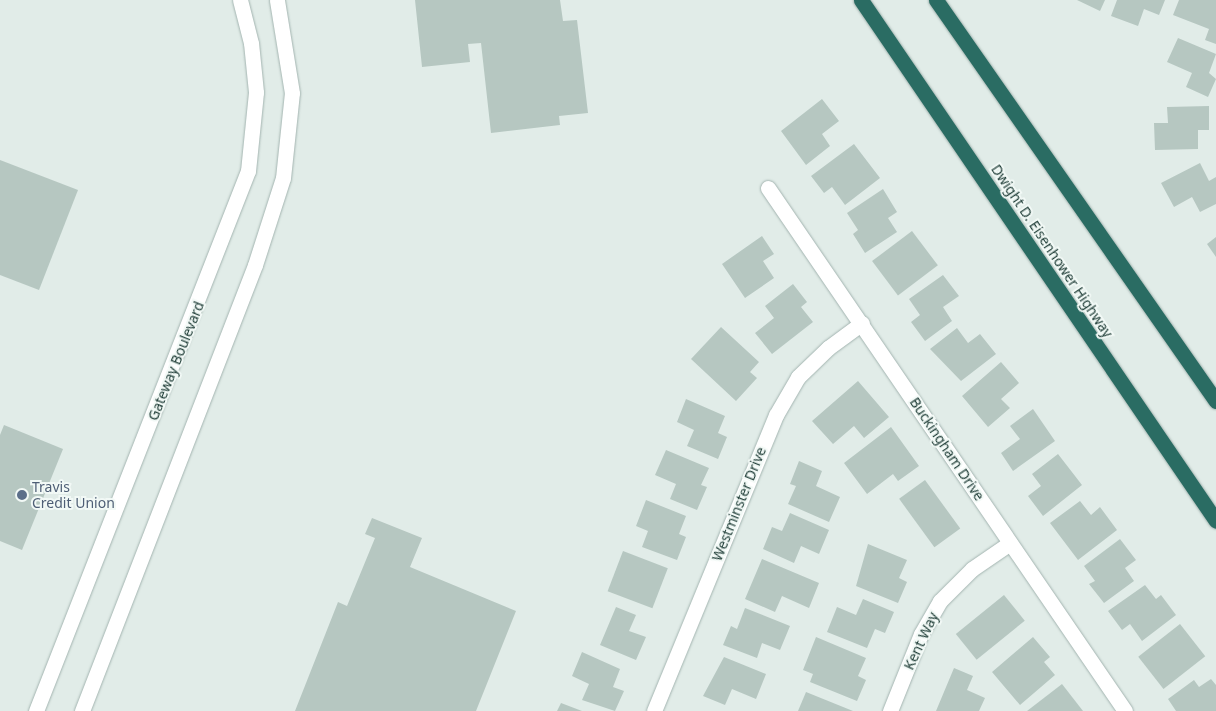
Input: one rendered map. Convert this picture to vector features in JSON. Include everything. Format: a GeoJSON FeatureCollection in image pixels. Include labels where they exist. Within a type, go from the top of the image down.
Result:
{"type":"FeatureCollection","features":[{"type":"Feature","properties":{"kind":"highway","name":"Dwight D. Eisenhower Highway"},"geometry":{"type":"LineString","coordinates":[[861,0],[1216,521]]}},
{"type":"Feature","properties":{"kind":"highway"},"geometry":{"type":"LineString","coordinates":[[936,0],[1216,401]]}},
{"type":"Feature","properties":{"kind":"street","name":"Gateway Boulevard"},"geometry":{"type":"LineString","coordinates":[[36,711],[248,171],[256,92],[251,43],[240,0]]}},
{"type":"Feature","properties":{"kind":"street"},"geometry":{"type":"LineString","coordinates":[[82,711],[256,265],[283,178],[292,93],[277,0]]}},
{"type":"Feature","properties":{"kind":"street","name":"Buckingham Drive"},"geometry":{"type":"LineString","coordinates":[[768,188],[862,323],[1125,711]]}},
{"type":"Feature","properties":{"kind":"street","name":"Westminster Drive"},"geometry":{"type":"LineString","coordinates":[[654,711],[776,415],[798,377],[828,348],[862,323]]}},
{"type":"Feature","properties":{"kind":"street","name":"Kent Way"},"geometry":{"type":"LineString","coordinates":[[890,711],[921,634],[940,601],[972,568],[1010,543]]}},
{"type":"Feature","properties":{"kind":"building"},"geometry":{"type":"Polygon","coordinates":[[[415,0],[560,0],[563,21],[577,20],[588,113],[559,116],[560,125],[491,133],[481,43],[468,44],[470,62],[422,67],[415,0]]]}},
{"type":"Feature","properties":{"kind":"building"},"geometry":{"type":"Polygon","coordinates":[[[1077,0],[1105,0],[1100,11],[1077,0]]]}},
{"type":"Feature","properties":{"kind":"building"},"geometry":{"type":"Polygon","coordinates":[[[1117,0],[1165,0],[1159,15],[1144,9],[1138,26],[1111,16],[1117,0]]]}},
{"type":"Feature","properties":{"kind":"building"},"geometry":{"type":"Polygon","coordinates":[[[1179,0],[1216,0],[1216,44],[1205,40],[1209,29],[1173,15],[1179,0]]]}},
{"type":"Feature","properties":{"kind":"building"},"geometry":{"type":"Polygon","coordinates":[[[1178,38],[1216,54],[1209,73],[1216,79],[1208,97],[1186,87],[1192,73],[1167,62],[1178,38]]]}},
{"type":"Feature","properties":{"kind":"building"},"geometry":{"type":"Polygon","coordinates":[[[822,99],[839,121],[822,134],[830,146],[806,165],[781,131],[822,99]]]}},
{"type":"Feature","properties":{"kind":"building"},"geometry":{"type":"Polygon","coordinates":[[[1209,106],[1209,130],[1198,130],[1198,149],[1155,150],[1154,123],[1168,123],[1167,107],[1209,106]]]}},
{"type":"Feature","properties":{"kind":"building"},"geometry":{"type":"Polygon","coordinates":[[[854,144],[880,178],[845,205],[832,187],[824,193],[811,176],[854,144]]]}},
{"type":"Feature","properties":{"kind":"building"},"geometry":{"type":"Polygon","coordinates":[[[0,160],[78,190],[39,290],[0,275],[0,160]]]}},
{"type":"Feature","properties":{"kind":"building"},"geometry":{"type":"Polygon","coordinates":[[[1200,163],[1209,181],[1216,177],[1216,204],[1200,212],[1192,197],[1174,207],[1161,183],[1200,163]]]}},
{"type":"Feature","properties":{"kind":"building"},"geometry":{"type":"Polygon","coordinates":[[[883,189],[897,212],[888,218],[897,232],[865,253],[853,234],[858,230],[847,213],[883,189]]]}},
{"type":"Feature","properties":{"kind":"building"},"geometry":{"type":"Polygon","coordinates":[[[912,231],[938,265],[898,295],[872,261],[912,231]]]}},
{"type":"Feature","properties":{"kind":"building"},"geometry":{"type":"Polygon","coordinates":[[[762,236],[774,254],[763,261],[774,278],[745,298],[722,264],[762,236]]]}},
{"type":"Feature","properties":{"kind":"building"},"geometry":{"type":"Polygon","coordinates":[[[1216,237],[1216,257],[1207,244],[1216,237]]]}},
{"type":"Feature","properties":{"kind":"building"},"geometry":{"type":"Polygon","coordinates":[[[943,275],[959,296],[943,307],[952,321],[925,341],[911,322],[920,315],[909,299],[943,275]]]}},
{"type":"Feature","properties":{"kind":"building"},"geometry":{"type":"Polygon","coordinates":[[[793,284],[807,302],[801,307],[813,322],[772,354],[755,333],[774,318],[765,306],[793,284]]]}},
{"type":"Feature","properties":{"kind":"building"},"geometry":{"type":"Polygon","coordinates":[[[721,327],[759,362],[750,372],[757,378],[736,401],[691,359],[721,327]]]}},
{"type":"Feature","properties":{"kind":"building"},"geometry":{"type":"Polygon","coordinates":[[[957,328],[968,343],[980,334],[996,354],[961,381],[930,349],[957,328]]]}},
{"type":"Feature","properties":{"kind":"building"},"geometry":{"type":"Polygon","coordinates":[[[1001,362],[1019,383],[1001,399],[1010,408],[988,427],[962,396],[1001,362]]]}},
{"type":"Feature","properties":{"kind":"building"},"geometry":{"type":"Polygon","coordinates":[[[858,381],[889,417],[864,438],[854,426],[833,444],[812,421],[858,381]]]}},
{"type":"Feature","properties":{"kind":"building"},"geometry":{"type":"Polygon","coordinates":[[[686,399],[725,416],[718,433],[727,437],[718,459],[687,446],[694,430],[677,422],[686,399]]]}},
{"type":"Feature","properties":{"kind":"building"},"geometry":{"type":"Polygon","coordinates":[[[1033,409],[1055,441],[1013,471],[1001,453],[1020,439],[1010,426],[1033,409]]]}},
{"type":"Feature","properties":{"kind":"building","name":"Travis Credit Union"},"geometry":{"type":"Polygon","coordinates":[[[4,425],[63,449],[22,550],[0,541],[0,435],[4,425]]]}},
{"type":"Feature","properties":{"kind":"building"},"geometry":{"type":"Polygon","coordinates":[[[891,427],[919,466],[898,481],[893,474],[867,494],[844,463],[891,427]]]}},
{"type":"Feature","properties":{"kind":"building"},"geometry":{"type":"Polygon","coordinates":[[[666,450],[709,468],[701,485],[707,487],[697,510],[670,499],[676,484],[655,475],[666,450]]]}},
{"type":"Feature","properties":{"kind":"building"},"geometry":{"type":"Polygon","coordinates":[[[1058,454],[1082,485],[1043,516],[1028,496],[1041,486],[1032,474],[1058,454]]]}},
{"type":"Feature","properties":{"kind":"building"},"geometry":{"type":"Polygon","coordinates":[[[799,461],[822,471],[816,486],[840,497],[829,522],[788,504],[796,486],[790,484],[799,461]]]}},
{"type":"Feature","properties":{"kind":"building"},"geometry":{"type":"Polygon","coordinates":[[[925,480],[960,529],[934,547],[899,499],[925,480]]]}},
{"type":"Feature","properties":{"kind":"building"},"geometry":{"type":"Polygon","coordinates":[[[646,500],[686,516],[679,534],[686,537],[677,560],[642,547],[648,531],[636,526],[646,500]]]}},
{"type":"Feature","properties":{"kind":"building"},"geometry":{"type":"Polygon","coordinates":[[[1080,501],[1091,515],[1100,507],[1117,530],[1078,560],[1050,523],[1080,501]]]}},
{"type":"Feature","properties":{"kind":"building"},"geometry":{"type":"Polygon","coordinates":[[[790,513],[829,530],[819,554],[801,546],[794,563],[763,549],[772,527],[782,531],[790,513]]]}},
{"type":"Feature","properties":{"kind":"building"},"geometry":{"type":"Polygon","coordinates":[[[372,518],[422,538],[410,567],[516,611],[476,711],[295,711],[338,602],[347,606],[375,538],[365,534],[372,518]]]}},
{"type":"Feature","properties":{"kind":"building"},"geometry":{"type":"Polygon","coordinates":[[[1120,539],[1136,560],[1125,568],[1134,581],[1104,603],[1089,584],[1095,581],[1084,566],[1120,539]]]}},
{"type":"Feature","properties":{"kind":"building"},"geometry":{"type":"Polygon","coordinates":[[[868,544],[907,560],[899,578],[907,582],[898,603],[856,586],[868,544]]]}},
{"type":"Feature","properties":{"kind":"building"},"geometry":{"type":"Polygon","coordinates":[[[623,551],[668,568],[652,608],[608,591],[623,551]]]}},
{"type":"Feature","properties":{"kind":"building"},"geometry":{"type":"Polygon","coordinates":[[[762,559],[819,583],[809,608],[782,596],[775,612],[745,599],[762,559]]]}},
{"type":"Feature","properties":{"kind":"building"},"geometry":{"type":"Polygon","coordinates":[[[1145,585],[1156,599],[1161,595],[1176,615],[1142,641],[1130,624],[1122,630],[1108,611],[1145,585]]]}},
{"type":"Feature","properties":{"kind":"building"},"geometry":{"type":"Polygon","coordinates":[[[1004,595],[1025,621],[977,660],[956,634],[1004,595]]]}},
{"type":"Feature","properties":{"kind":"building"},"geometry":{"type":"Polygon","coordinates":[[[863,599],[894,612],[885,633],[875,629],[867,648],[827,632],[837,607],[856,615],[863,599]]]}},
{"type":"Feature","properties":{"kind":"building"},"geometry":{"type":"Polygon","coordinates":[[[616,607],[636,615],[629,631],[646,637],[636,660],[600,645],[616,607]]]}},
{"type":"Feature","properties":{"kind":"building"},"geometry":{"type":"Polygon","coordinates":[[[745,608],[790,626],[780,650],[762,643],[757,658],[723,645],[731,626],[737,629],[745,608]]]}},
{"type":"Feature","properties":{"kind":"building"},"geometry":{"type":"Polygon","coordinates":[[[1180,624],[1205,656],[1163,689],[1138,657],[1180,624]]]}},
{"type":"Feature","properties":{"kind":"building"},"geometry":{"type":"Polygon","coordinates":[[[816,637],[866,658],[858,676],[866,680],[857,701],[810,682],[813,674],[803,670],[816,637]]]}},
{"type":"Feature","properties":{"kind":"building"},"geometry":{"type":"Polygon","coordinates":[[[1033,637],[1050,657],[1044,662],[1055,675],[1020,705],[992,672],[1033,637]]]}},
{"type":"Feature","properties":{"kind":"building"},"geometry":{"type":"Polygon","coordinates":[[[582,652],[620,669],[613,687],[624,691],[615,711],[582,700],[589,684],[572,676],[582,652]]]}},
{"type":"Feature","properties":{"kind":"building"},"geometry":{"type":"Polygon","coordinates":[[[724,657],[766,674],[756,699],[732,689],[725,705],[703,696],[724,657]]]}},
{"type":"Feature","properties":{"kind":"building"},"geometry":{"type":"Polygon","coordinates":[[[954,668],[973,676],[967,690],[985,698],[979,711],[936,711],[954,668]]]}},
{"type":"Feature","properties":{"kind":"building"},"geometry":{"type":"Polygon","coordinates":[[[1211,679],[1216,685],[1216,711],[1176,711],[1168,699],[1194,680],[1199,687],[1211,679]]]}},
{"type":"Feature","properties":{"kind":"building"},"geometry":{"type":"Polygon","coordinates":[[[1062,684],[1083,711],[1027,711],[1062,684]]]}},
{"type":"Feature","properties":{"kind":"building"},"geometry":{"type":"Polygon","coordinates":[[[806,692],[853,711],[798,711],[806,692]]]}},
{"type":"Feature","properties":{"kind":"building"},"geometry":{"type":"Polygon","coordinates":[[[561,703],[582,711],[557,711],[561,703]]]}},
{"type":"Feature","properties":{"kind":"place","name":"Travis Credit Union"},"geometry":{"type":"Point","coordinates":[22,495]}}]}
